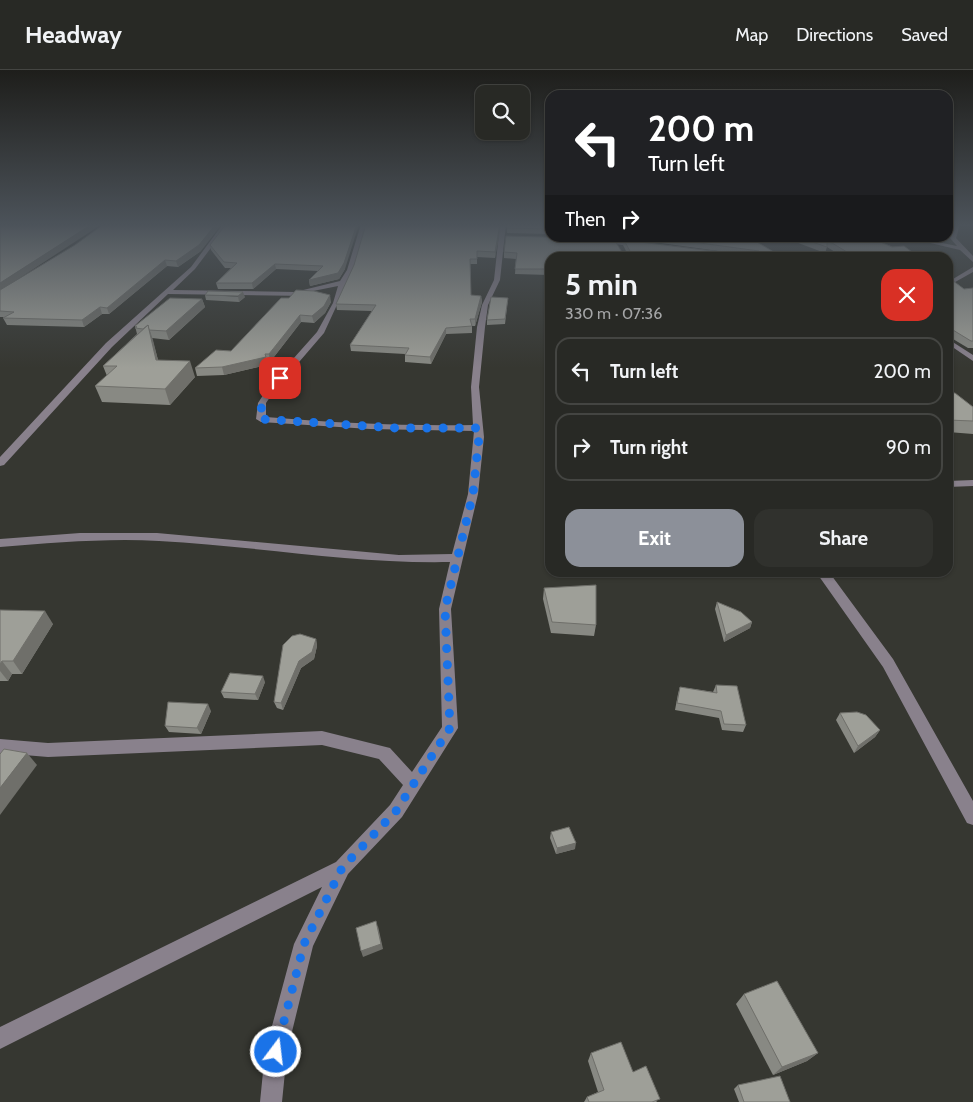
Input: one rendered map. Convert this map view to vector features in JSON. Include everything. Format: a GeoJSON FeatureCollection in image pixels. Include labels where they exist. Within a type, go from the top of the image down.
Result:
{"type":"FeatureCollection","features":[{"type":"Feature","properties":{"kind":"street"},"geometry":{"type":"LineString","coordinates":[[0,463],[109,345],[188,272]]}},
{"type":"Feature","properties":{"kind":"street"},"geometry":{"type":"LineString","coordinates":[[349,272],[330,298],[320,332],[272,388],[262,403],[260,419],[396,428],[478,428]]}},
{"type":"Feature","properties":{"kind":"street"},"geometry":{"type":"LineString","coordinates":[[271,1102],[276,1052],[304,944],[342,868],[396,811],[450,728],[445,609],[473,494],[478,428],[475,387],[481,327],[485,306],[497,280],[498,272]]}},
{"type":"Feature","properties":{"kind":"street"},"geometry":{"type":"LineString","coordinates":[[953,277],[965,272]]}},
{"type":"Feature","properties":{"kind":"street"},"geometry":{"type":"LineString","coordinates":[[953,278],[973,280]]}},
{"type":"Feature","properties":{"kind":"street"},"geometry":{"type":"LineString","coordinates":[[284,295],[342,283]]}},
{"type":"Feature","properties":{"kind":"street"},"geometry":{"type":"LineString","coordinates":[[166,292],[330,298]]}},
{"type":"Feature","properties":{"kind":"street"},"geometry":{"type":"LineString","coordinates":[[953,345],[973,359]]}},
{"type":"Feature","properties":{"kind":"street"},"geometry":{"type":"LineString","coordinates":[[953,484],[973,483]]}},
{"type":"Feature","properties":{"kind":"street"},"geometry":{"type":"LineString","coordinates":[[0,543],[80,537],[157,538],[229,542],[399,559],[457,558]]}},
{"type":"Feature","properties":{"kind":"street"},"geometry":{"type":"LineString","coordinates":[[826,577],[888,663],[973,817]]}},
{"type":"Feature","properties":{"kind":"street"},"geometry":{"type":"LineString","coordinates":[[0,746],[48,750],[322,738],[384,753],[413,784]]}},
{"type":"Feature","properties":{"kind":"street"},"geometry":{"type":"LineString","coordinates":[[0,1038],[342,868]]}},
{"type":"Feature","properties":{"kind":"building"},"geometry":{"type":"Polygon","coordinates":[[[0,272],[17,272],[0,283],[0,272]]]}},
{"type":"Feature","properties":{"kind":"building"},"geometry":{"type":"Polygon","coordinates":[[[30,272],[150,272],[107,308],[100,307],[82,320],[3,318],[14,312],[0,311],[0,290],[30,272]]]}},
{"type":"Feature","properties":{"kind":"building"},"geometry":{"type":"Polygon","coordinates":[[[227,272],[265,272],[252,283],[216,283],[227,272]]]}},
{"type":"Feature","properties":{"kind":"building"},"geometry":{"type":"Polygon","coordinates":[[[317,272],[339,272],[338,273],[309,280],[317,272]]]}},
{"type":"Feature","properties":{"kind":"building"},"geometry":{"type":"Polygon","coordinates":[[[351,272],[470,272],[471,295],[481,296],[475,319],[470,319],[472,326],[446,328],[430,357],[405,355],[409,348],[350,345],[376,305],[336,304],[351,272]]]}},
{"type":"Feature","properties":{"kind":"building"},"geometry":{"type":"Polygon","coordinates":[[[953,281],[964,289],[973,288],[973,341],[953,330],[953,281]]]}},
{"type":"Feature","properties":{"kind":"building"},"geometry":{"type":"Polygon","coordinates":[[[296,290],[314,291],[330,295],[324,306],[312,316],[300,315],[269,354],[265,354],[266,357],[222,367],[195,368],[216,350],[231,351],[281,298],[289,298],[296,290]]]}},
{"type":"Feature","properties":{"kind":"building"},"geometry":{"type":"Polygon","coordinates":[[[208,291],[243,292],[238,296],[205,295],[208,291]]]}},
{"type":"Feature","properties":{"kind":"building"},"geometry":{"type":"Polygon","coordinates":[[[491,297],[508,298],[505,319],[487,320],[491,297]]]}},
{"type":"Feature","properties":{"kind":"building"},"geometry":{"type":"Polygon","coordinates":[[[170,298],[202,299],[166,331],[149,330],[148,325],[143,329],[135,328],[137,327],[135,326],[170,298]]]}},
{"type":"Feature","properties":{"kind":"building"},"geometry":{"type":"Polygon","coordinates":[[[148,325],[156,360],[190,361],[165,389],[95,386],[117,366],[103,366],[148,325]]]}},
{"type":"Feature","properties":{"kind":"building"},"geometry":{"type":"Polygon","coordinates":[[[953,393],[973,407],[973,421],[953,420],[953,393]]]}},
{"type":"Feature","properties":{"kind":"building"},"geometry":{"type":"Polygon","coordinates":[[[596,585],[596,625],[552,622],[544,588],[596,585]]]}},
{"type":"Feature","properties":{"kind":"building"},"geometry":{"type":"Polygon","coordinates":[[[717,602],[741,612],[752,622],[726,635],[717,602]]]}},
{"type":"Feature","properties":{"kind":"building"},"geometry":{"type":"Polygon","coordinates":[[[0,610],[45,611],[13,661],[2,661],[0,664],[0,610]]]}},
{"type":"Feature","properties":{"kind":"building"},"geometry":{"type":"Polygon","coordinates":[[[300,634],[316,639],[312,652],[299,661],[281,703],[274,702],[283,645],[292,636],[300,634]]]}},
{"type":"Feature","properties":{"kind":"building"},"geometry":{"type":"Polygon","coordinates":[[[230,673],[263,676],[255,694],[221,692],[230,673]]]}},
{"type":"Feature","properties":{"kind":"building"},"geometry":{"type":"Polygon","coordinates":[[[716,685],[737,686],[746,725],[724,724],[721,711],[677,703],[680,687],[717,693],[716,685]]]}},
{"type":"Feature","properties":{"kind":"building"},"geometry":{"type":"Polygon","coordinates":[[[168,702],[208,704],[197,728],[165,726],[168,702]]]}},
{"type":"Feature","properties":{"kind":"building"},"geometry":{"type":"Polygon","coordinates":[[[857,712],[866,715],[880,730],[858,746],[840,713],[857,712]]]}},
{"type":"Feature","properties":{"kind":"building"},"geometry":{"type":"Polygon","coordinates":[[[4,749],[27,753],[0,788],[0,754],[4,749]]]}},
{"type":"Feature","properties":{"kind":"building"},"geometry":{"type":"Polygon","coordinates":[[[569,827],[576,843],[557,848],[551,832],[569,827]]]}},
{"type":"Feature","properties":{"kind":"building"},"geometry":{"type":"Polygon","coordinates":[[[376,921],[381,944],[361,951],[356,928],[376,921]]]}},
{"type":"Feature","properties":{"kind":"building"},"geometry":{"type":"Polygon","coordinates":[[[777,981],[818,1053],[782,1067],[744,994],[777,981]]]}},
{"type":"Feature","properties":{"kind":"building"},"geometry":{"type":"Polygon","coordinates":[[[621,1042],[633,1072],[646,1066],[660,1099],[652,1102],[589,1102],[587,1097],[604,1090],[591,1053],[621,1042]]]}},
{"type":"Feature","properties":{"kind":"building"},"geometry":{"type":"Polygon","coordinates":[[[780,1076],[790,1102],[744,1102],[738,1085],[780,1076]]]}},
{"type":"Feature","properties":{"kind":"route"},"geometry":{"type":"LineString","coordinates":[[276,1052],[304,944],[342,868],[396,811],[450,728],[445,609],[473,494],[479,437],[478,428],[396,428],[260,419],[262,403],[280,378]]}}]}
